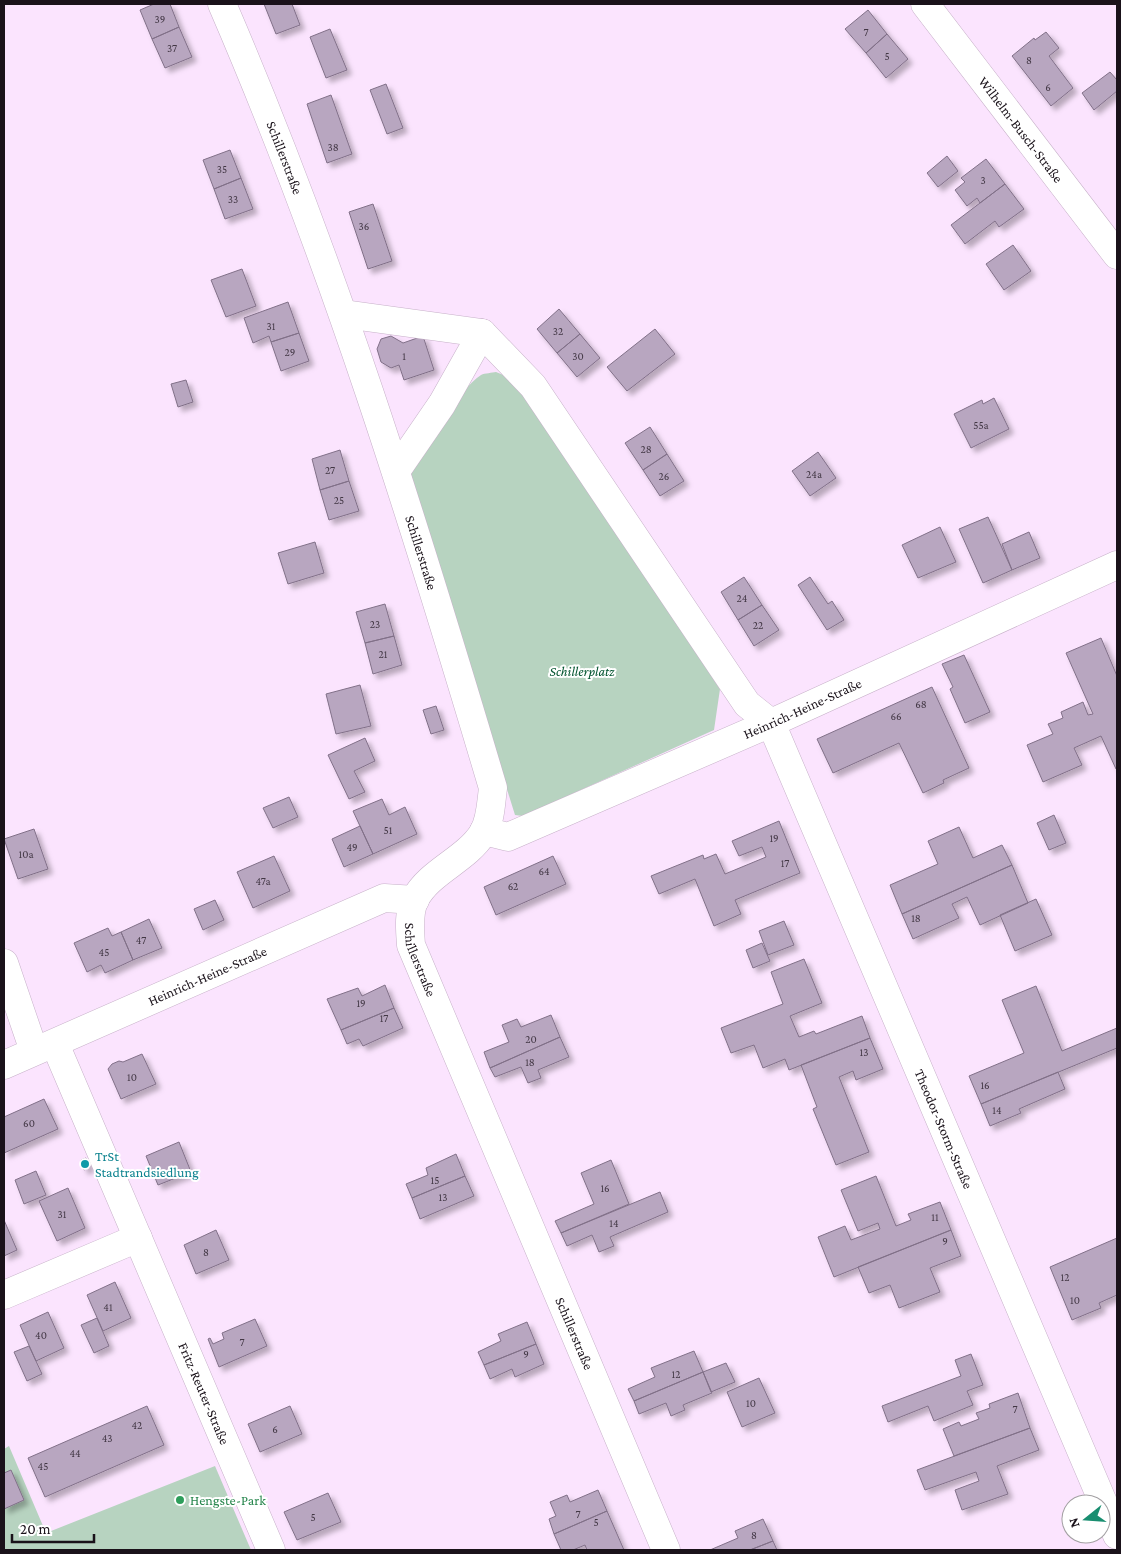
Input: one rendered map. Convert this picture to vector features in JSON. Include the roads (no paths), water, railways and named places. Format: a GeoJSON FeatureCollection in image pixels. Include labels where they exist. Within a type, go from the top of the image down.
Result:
{"type":"FeatureCollection","features":[{"type":"Feature","properties":{"kind":"street","name":"Schillerstraße"},"geometry":{"type":"LineString","coordinates":[[222,4],[258,88],[344,314],[396,471],[493,788],[484,831],[468,852],[429,882],[414,900],[410,922],[411,945],[666,1550]]}},
{"type":"Feature","properties":{"kind":"street","name":"Wilhelm-Busch-Straße"},"geometry":{"type":"LineString","coordinates":[[925,4],[1117,255]]}},
{"type":"Feature","properties":{"kind":"street"},"geometry":{"type":"LineString","coordinates":[[344,314],[482,334],[533,386],[747,704],[770,723]]}},
{"type":"Feature","properties":{"kind":"street"},"geometry":{"type":"LineString","coordinates":[[396,471],[442,404],[482,334]]}},
{"type":"Feature","properties":{"kind":"street","name":"Heinrich-Heine-Straße"},"geometry":{"type":"LineString","coordinates":[[484,831],[508,837],[770,723],[1117,565]]}},
{"type":"Feature","properties":{"kind":"street","name":"Theodor-Storm-Straße"},"geometry":{"type":"LineString","coordinates":[[770,723],[1117,1535]]}},
{"type":"Feature","properties":{"kind":"street","name":"Heinrich-Heine-Straße"},"geometry":{"type":"LineString","coordinates":[[4,1065],[384,898],[414,900]]}},
{"type":"Feature","properties":{"kind":"street","name":"Fritz-Reuter-Straße"},"geometry":{"type":"LineString","coordinates":[[4,963],[138,1238],[271,1550]]}},
{"type":"Feature","properties":{"kind":"street"},"geometry":{"type":"LineString","coordinates":[[4,1295],[138,1238]]}},
{"type":"Feature","properties":{"kind":"place","name":"TrSt Stadtrandsiedlung"},"geometry":{"type":"Point","coordinates":[85,1164]}},
{"type":"Feature","properties":{"kind":"place","name":"Hengste-Park"},"geometry":{"type":"Point","coordinates":[180,1500]}},
{"type":"Feature","properties":{"kind":"park label","name":"Schillerplatz"},"geometry":{"type":"Point","coordinates":[582,671]}}]}
